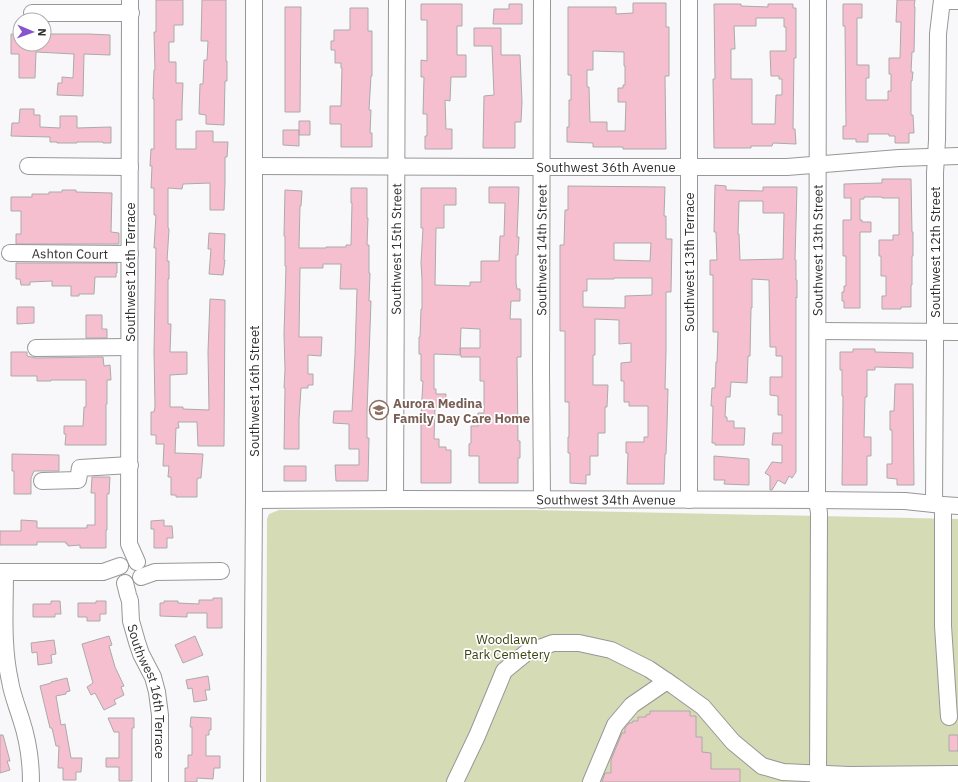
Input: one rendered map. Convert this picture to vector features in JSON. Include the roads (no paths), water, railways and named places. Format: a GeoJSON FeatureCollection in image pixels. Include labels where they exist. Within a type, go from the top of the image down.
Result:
{"type":"FeatureCollection","features":[{"type":"Feature","properties":{"kind":"street","name":"Southwest 16th Street"},"geometry":{"type":"LineString","coordinates":[[252,782],[254,500],[254,0]]}},
{"type":"Feature","properties":{"kind":"street","name":"Southwest 15th Street"},"geometry":{"type":"LineString","coordinates":[[395,499],[397,0]]}},
{"type":"Feature","properties":{"kind":"street","name":"Southwest 14th Street"},"geometry":{"type":"LineString","coordinates":[[542,0],[542,500]]}},
{"type":"Feature","properties":{"kind":"street","name":"Southwest 13th Terrace"},"geometry":{"type":"LineString","coordinates":[[688,500],[689,0]]}},
{"type":"Feature","properties":{"kind":"street","name":"Southwest 13th Street"},"geometry":{"type":"LineString","coordinates":[[818,0],[818,778]]}},
{"type":"Feature","properties":{"kind":"street"},"geometry":{"type":"LineString","coordinates":[[942,0],[958,1]]}},
{"type":"Feature","properties":{"kind":"street","name":"Southwest 12th Street"},"geometry":{"type":"LineString","coordinates":[[942,0],[938,34],[937,140],[935,173],[935,332],[945,505],[943,626],[949,718]]}},
{"type":"Feature","properties":{"kind":"street"},"geometry":{"type":"LineString","coordinates":[[48,12],[131,7]]}},
{"type":"Feature","properties":{"kind":"street","name":"Southwest 16th Terrace"},"geometry":{"type":"LineString","coordinates":[[131,7],[130,465],[129,544],[127,549],[133,572],[133,595],[130,601],[131,621],[137,642],[158,692],[160,714],[160,782]]}},
{"type":"Feature","properties":{"kind":"street","name":"Southwest 36th Avenue"},"geometry":{"type":"LineString","coordinates":[[254,166],[787,166],[958,156]]}},
{"type":"Feature","properties":{"kind":"street"},"geometry":{"type":"LineString","coordinates":[[28,166],[130,167]]}},
{"type":"Feature","properties":{"kind":"street","name":"Ashton Court"},"geometry":{"type":"LineString","coordinates":[[10,253],[130,254]]}},
{"type":"Feature","properties":{"kind":"street"},"geometry":{"type":"LineString","coordinates":[[818,331],[958,332]]}},
{"type":"Feature","properties":{"kind":"street"},"geometry":{"type":"LineString","coordinates":[[36,348],[130,347]]}},
{"type":"Feature","properties":{"kind":"street"},"geometry":{"type":"LineString","coordinates":[[42,481],[78,480],[80,468],[130,465]]}},
{"type":"Feature","properties":{"kind":"street","name":"Southwest 34th Avenue"},"geometry":{"type":"LineString","coordinates":[[254,500],[817,500],[906,502],[945,505]]}},
{"type":"Feature","properties":{"kind":"street"},"geometry":{"type":"LineString","coordinates":[[31,782],[27,743],[11,689],[6,656],[3,572],[221,571]]}},
{"type":"Feature","properties":{"kind":"street"},"geometry":{"type":"LineString","coordinates":[[455,782],[477,736],[504,671],[526,653],[553,643],[579,643],[611,650],[649,669],[703,707],[733,742],[762,766],[783,772],[818,778],[849,775],[940,778],[958,774]]}},
{"type":"Feature","properties":{"kind":"street"},"geometry":{"type":"LineString","coordinates":[[591,782],[615,725],[632,705],[668,681]]}},
{"type":"Feature","properties":{"kind":"place","name":"Aurora Medina Family Day Care Home"},"geometry":{"type":"Point","coordinates":[379,410]}},
{"type":"Feature","properties":{"kind":"park label","name":"Woodlawn Park Cemetery"},"geometry":{"type":"Point","coordinates":[507,646]}}]}
